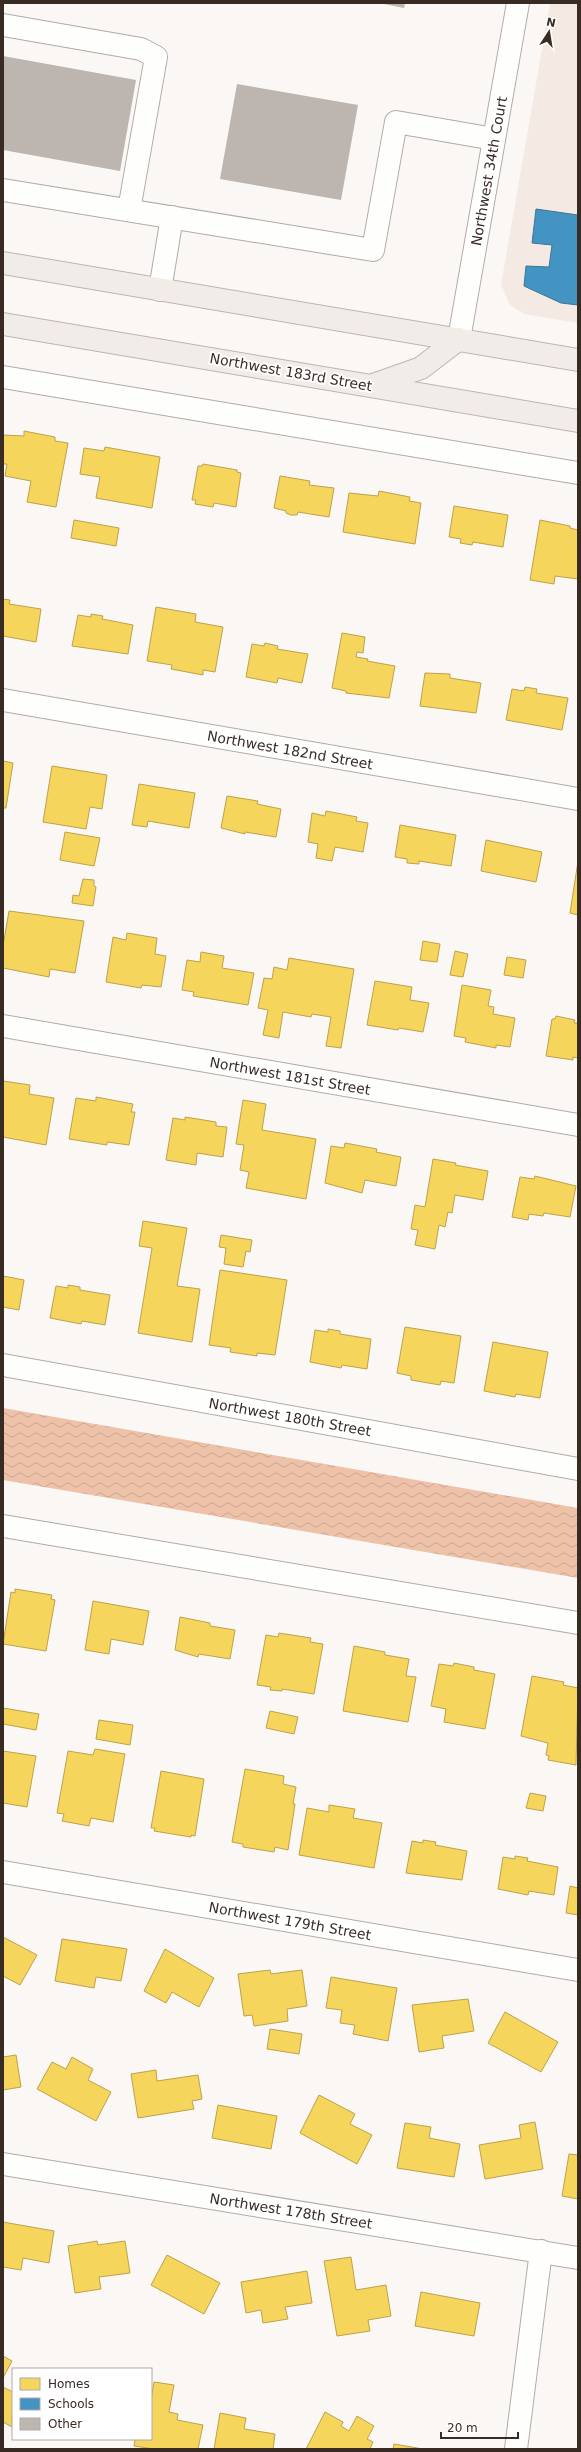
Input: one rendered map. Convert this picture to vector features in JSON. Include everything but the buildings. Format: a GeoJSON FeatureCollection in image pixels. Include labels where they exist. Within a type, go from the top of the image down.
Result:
{"type":"FeatureCollection","features":[{"type":"Feature","properties":{"kind":"main road"},"geometry":{"type":"LineString","coordinates":[[3,264],[578,360]]}},
{"type":"Feature","properties":{"kind":"main road","name":"Northwest 183rd Street"},"geometry":{"type":"LineString","coordinates":[[3,324],[578,421]]}},
{"type":"Feature","properties":{"kind":"main road"},"geometry":{"type":"LineString","coordinates":[[370,386],[421,368],[459,339]]}},
{"type":"Feature","properties":{"kind":"street","name":"Northwest 34th Court"},"geometry":{"type":"LineString","coordinates":[[459,339],[518,3]]}},
{"type":"Feature","properties":{"kind":"street"},"geometry":{"type":"LineString","coordinates":[[3,25],[141,49],[156,57],[129,210]]}},
{"type":"Feature","properties":{"kind":"street"},"geometry":{"type":"LineString","coordinates":[[3,190],[373,250],[396,122],[494,139]]}},
{"type":"Feature","properties":{"kind":"street"},"geometry":{"type":"LineString","coordinates":[[160,290],[172,217]]}},
{"type":"Feature","properties":{"kind":"street"},"geometry":{"type":"LineString","coordinates":[[3,377],[578,473]]}},
{"type":"Feature","properties":{"kind":"street","name":"Northwest 182nd Street"},"geometry":{"type":"LineString","coordinates":[[3,700],[578,799]]}},
{"type":"Feature","properties":{"kind":"street","name":"Northwest 181st Street"},"geometry":{"type":"LineString","coordinates":[[3,1026],[578,1125]]}},
{"type":"Feature","properties":{"kind":"street","name":"Northwest 180th Street"},"geometry":{"type":"LineString","coordinates":[[3,1365],[578,1469]]}},
{"type":"Feature","properties":{"kind":"street"},"geometry":{"type":"LineString","coordinates":[[3,1526],[578,1623]]}},
{"type":"Feature","properties":{"kind":"street","name":"Northwest 179th Street"},"geometry":{"type":"LineString","coordinates":[[3,1872],[578,1970]]}},
{"type":"Feature","properties":{"kind":"street","name":"Northwest 178th Street"},"geometry":{"type":"LineString","coordinates":[[3,2164],[578,2258]]}},
{"type":"Feature","properties":{"kind":"street"},"geometry":{"type":"LineString","coordinates":[[516,2449],[541,2251]]}},
{"type":"Feature","properties":{"kind":"shaded area"},"geometry":{"type":"Polygon","coordinates":[[[550,3],[578,3],[578,323],[524,314],[510,305],[501,285],[550,3]]]}},
{"type":"Feature","properties":{"kind":"water"},"geometry":{"type":"Polygon","coordinates":[[[3,1408],[578,1508],[578,1578],[3,1480],[3,1408]]]}}]}
